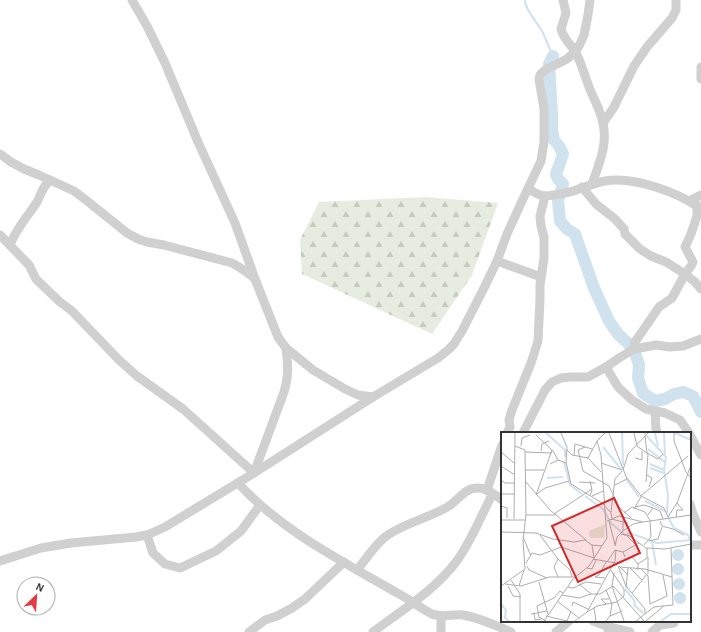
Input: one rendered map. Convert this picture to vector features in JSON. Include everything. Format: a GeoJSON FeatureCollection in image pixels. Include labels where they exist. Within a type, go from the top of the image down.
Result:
{"type":"FeatureCollection","features":[{"type":"Feature","properties":{"kind":"street"},"geometry":{"type":"LineString","coordinates":[[132,0],[147,26],[165,63],[198,142],[235,223],[278,337],[286,348],[313,370],[358,395],[373,397]]}},
{"type":"Feature","properties":{"kind":"street"},"geometry":{"type":"LineString","coordinates":[[563,0],[566,13],[561,30],[566,41],[576,52],[601,113],[603,123],[605,138],[603,151],[592,184]]}},
{"type":"Feature","properties":{"kind":"street"},"geometry":{"type":"LineString","coordinates":[[0,560],[41,548],[71,543],[147,535],[165,527],[438,358],[451,347],[469,318],[497,261],[507,234],[541,161],[545,127],[544,109],[538,79],[540,75],[549,68],[567,59],[576,52],[584,35],[590,0]]}},
{"type":"Feature","properties":{"kind":"street"},"geometry":{"type":"LineString","coordinates":[[603,123],[624,89],[634,66],[647,47],[672,18],[676,10],[676,0]]}},
{"type":"Feature","properties":{"kind":"street"},"geometry":{"type":"LineString","coordinates":[[701,67],[701,80]]}},
{"type":"Feature","properties":{"kind":"street"},"geometry":{"type":"LineString","coordinates":[[0,154],[24,169],[74,191],[127,233],[138,239],[232,264],[249,272],[255,279]]}},
{"type":"Feature","properties":{"kind":"street"},"geometry":{"type":"LineString","coordinates":[[10,245],[38,200],[46,183],[50,180]]}},
{"type":"Feature","properties":{"kind":"street"},"geometry":{"type":"LineString","coordinates":[[528,189],[545,196],[573,191],[604,181],[625,180],[662,188],[696,205]]}},
{"type":"Feature","properties":{"kind":"street"},"geometry":{"type":"LineString","coordinates":[[582,187],[596,204],[615,219],[624,229],[625,234],[640,249],[686,274],[701,289]]}},
{"type":"Feature","properties":{"kind":"street"},"geometry":{"type":"LineString","coordinates":[[634,349],[635,342],[639,336],[659,307],[672,298],[693,262],[685,247],[697,216],[696,205],[701,195]]}},
{"type":"Feature","properties":{"kind":"street"},"geometry":{"type":"LineString","coordinates":[[508,432],[510,427],[509,420],[512,410],[531,363],[538,341],[540,284],[544,247],[544,237],[540,216],[545,196]]}},
{"type":"Feature","properties":{"kind":"street"},"geometry":{"type":"LineString","coordinates":[[0,235],[29,265],[36,279],[60,302],[72,311],[119,360],[137,376],[183,409],[254,473]]}},
{"type":"Feature","properties":{"kind":"street"},"geometry":{"type":"LineString","coordinates":[[497,261],[541,277]]}},
{"type":"Feature","properties":{"kind":"street"},"geometry":{"type":"LineString","coordinates":[[523,432],[545,390],[552,382],[561,378],[588,377],[606,368],[634,349],[656,345],[670,347],[683,346],[701,339]]}},
{"type":"Feature","properties":{"kind":"street"},"geometry":{"type":"LineString","coordinates":[[254,473],[288,378],[286,348]]}},
{"type":"Feature","properties":{"kind":"street"},"geometry":{"type":"LineString","coordinates":[[606,368],[618,387],[632,400],[646,409],[680,420],[688,432]]}},
{"type":"Feature","properties":{"kind":"street"},"geometry":{"type":"LineString","coordinates":[[655,412],[657,432]]}},
{"type":"Feature","properties":{"kind":"street"},"geometry":{"type":"LineString","coordinates":[[691,438],[701,455]]}},
{"type":"Feature","properties":{"kind":"street"},"geometry":{"type":"LineString","coordinates":[[373,632],[431,589],[457,561],[491,497],[490,492],[500,457]]}},
{"type":"Feature","properties":{"kind":"street"},"geometry":{"type":"LineString","coordinates":[[238,483],[260,505],[290,529],[426,611],[434,615],[462,615],[484,620],[512,632]]}},
{"type":"Feature","properties":{"kind":"street"},"geometry":{"type":"LineString","coordinates":[[357,570],[384,537],[449,505],[469,490],[478,488],[490,492],[501,499]]}},
{"type":"Feature","properties":{"kind":"street"},"geometry":{"type":"LineString","coordinates":[[147,535],[153,553],[165,564],[180,568],[216,551],[241,531],[260,505]]}},
{"type":"Feature","properties":{"kind":"street"},"geometry":{"type":"LineString","coordinates":[[691,507],[701,532]]}},
{"type":"Feature","properties":{"kind":"street"},"geometry":{"type":"LineString","coordinates":[[249,632],[265,620],[277,616],[305,599],[344,562]]}},
{"type":"Feature","properties":{"kind":"street"},"geometry":{"type":"LineString","coordinates":[[441,616],[441,632]]}},
{"type":"Feature","properties":{"kind":"street"},"geometry":{"type":"LineString","coordinates":[[556,632],[568,622]]}},
{"type":"Feature","properties":{"kind":"street"},"geometry":{"type":"LineString","coordinates":[[595,622],[608,630],[630,632]]}},
{"type":"Feature","properties":{"kind":"street"},"geometry":{"type":"LineString","coordinates":[[652,632],[660,625],[674,623]]}},
{"type":"Feature","properties":{"kind":"green space"},"geometry":{"type":"Polygon","coordinates":[[[426,197],[498,203],[472,275],[432,334],[302,274],[300,240],[319,202],[426,197]]]}},
{"type":"Feature","properties":{"kind":"waterway"},"geometry":{"type":"LineString","coordinates":[[525,0],[527,8],[542,31],[553,56]]}},
{"type":"Feature","properties":{"kind":"waterway"},"geometry":{"type":"LineString","coordinates":[[553,56],[549,64],[552,130],[554,140],[563,154],[556,174],[558,179],[563,184],[558,201],[560,221],[567,229],[575,234],[594,288],[609,321],[618,334],[634,349],[639,365],[638,378],[643,393],[655,401],[683,392],[693,396],[701,412]]}}]}
